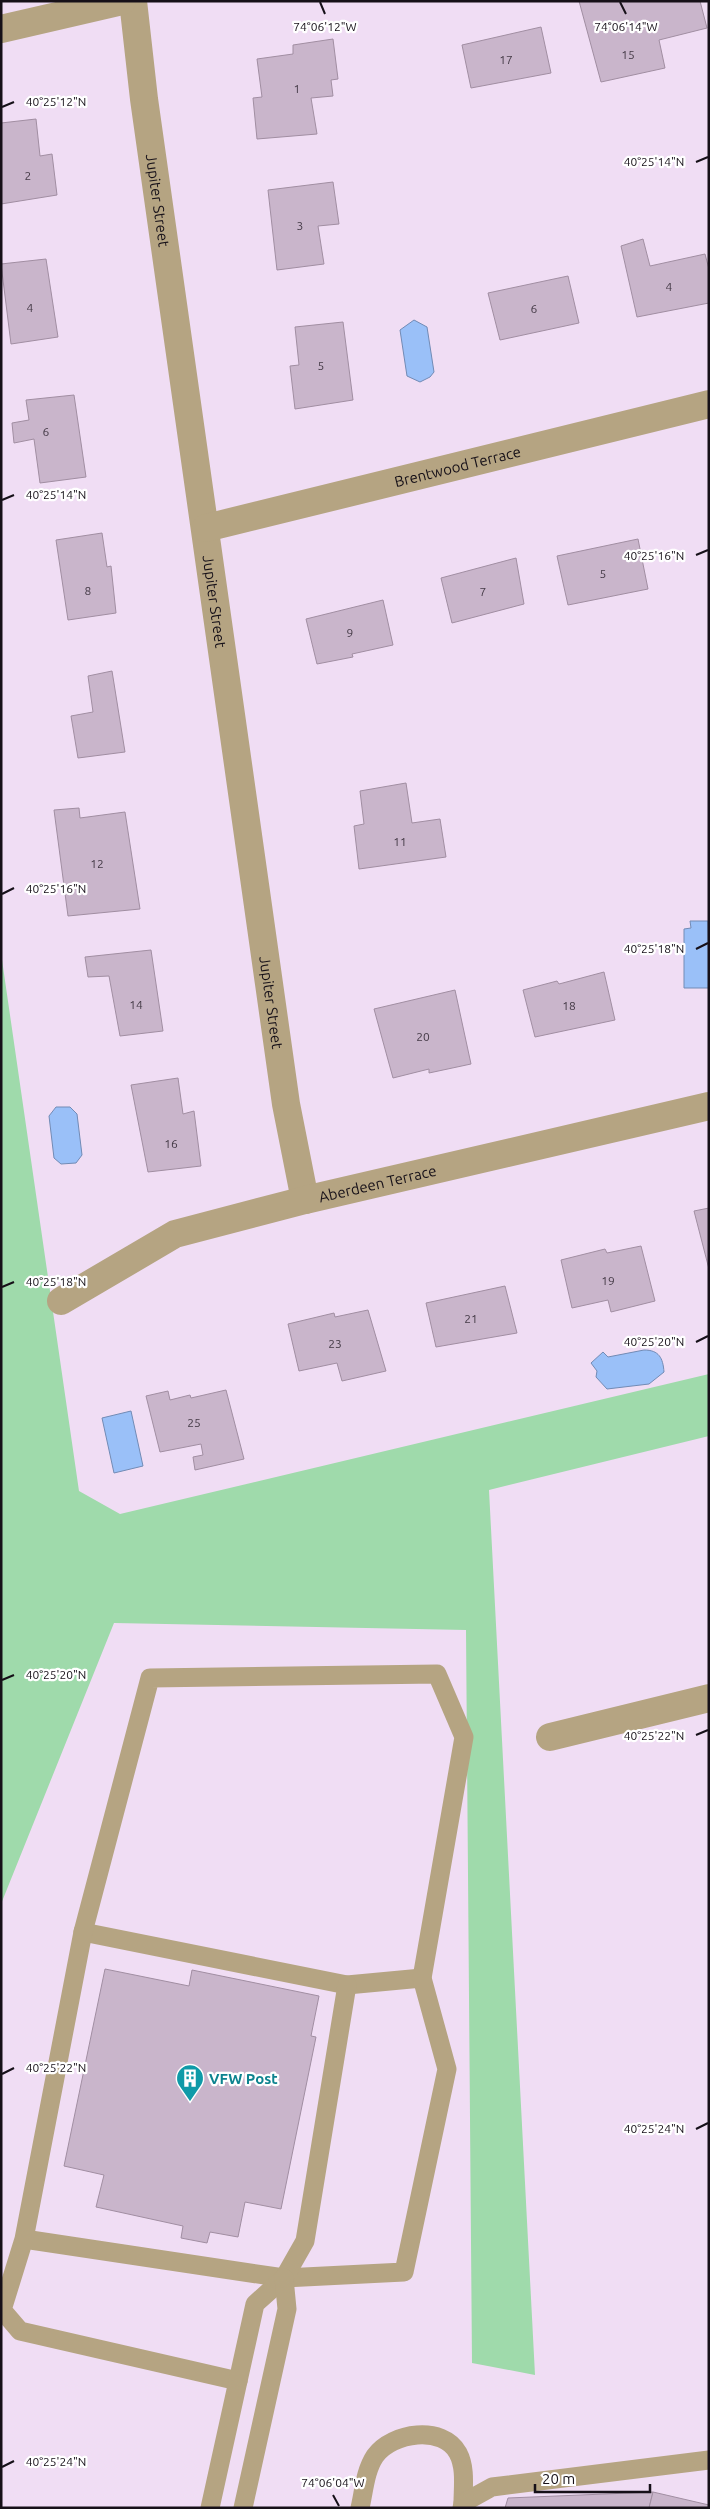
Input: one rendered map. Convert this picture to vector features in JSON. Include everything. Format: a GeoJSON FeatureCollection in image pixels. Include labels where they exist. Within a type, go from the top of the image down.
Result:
{"type":"FeatureCollection","features":[{"type":"Feature","properties":{"kind":"street"},"geometry":{"type":"LineString","coordinates":[[1,29],[122,1]]}},
{"type":"Feature","properties":{"kind":"street","name":"Jupiter Street"},"geometry":{"type":"LineString","coordinates":[[133,1],[144,99],[286,1104],[304,1200]]}},
{"type":"Feature","properties":{"kind":"street","name":"Brentwood Terrace"},"geometry":{"type":"LineString","coordinates":[[206,528],[709,404]]}},
{"type":"Feature","properties":{"kind":"street","name":"Aberdeen Terrace"},"geometry":{"type":"LineString","coordinates":[[61,1300],[175,1234],[304,1200],[709,1106]]}},
{"type":"Feature","properties":{"kind":"street"},"geometry":{"type":"LineString","coordinates":[[550,1737],[709,1698]]}},
{"type":"Feature","properties":{"kind":"lane"},"geometry":{"type":"LineString","coordinates":[[24,2239],[284,2278],[404,2272],[447,2069],[422,1978],[464,1737],[437,1674],[150,1678],[83,1932],[24,2239],[2,2310],[20,2331],[238,2381]]}},
{"type":"Feature","properties":{"kind":"lane"},"geometry":{"type":"LineString","coordinates":[[83,1932],[348,1985],[422,1978]]}},
{"type":"Feature","properties":{"kind":"lane"},"geometry":{"type":"LineString","coordinates":[[210,2508],[255,2304],[284,2278],[305,2241],[348,1985]]}},
{"type":"Feature","properties":{"kind":"lane"},"geometry":{"type":"LineString","coordinates":[[243,2508],[286,2309],[284,2278]]}},
{"type":"Feature","properties":{"kind":"lane"},"geometry":{"type":"LineString","coordinates":[[360,2508],[367,2474],[376,2456],[385,2446],[414,2436],[435,2435],[449,2441],[458,2454],[463,2467],[463,2505]]}},
{"type":"Feature","properties":{"kind":"lane"},"geometry":{"type":"LineString","coordinates":[[463,2505],[492,2486],[709,2460]]}},
{"type":"Feature","properties":{"kind":"green space"},"geometry":{"type":"Polygon","coordinates":[[[1,953],[79,1491],[120,1514],[709,1374],[709,1436],[489,1490],[535,2375],[472,2363],[466,1630],[114,1623],[1,1904],[1,953]]]}},
{"type":"Feature","properties":{"kind":"water"},"geometry":{"type":"Polygon","coordinates":[[[414,320],[427,327],[434,372],[430,377],[420,382],[407,376],[400,330],[414,320]]]}},
{"type":"Feature","properties":{"kind":"water"},"geometry":{"type":"Polygon","coordinates":[[[690,921],[708,921],[709,988],[684,988],[684,929],[691,928],[690,921]]]}},
{"type":"Feature","properties":{"kind":"water"},"geometry":{"type":"Polygon","coordinates":[[[56,1107],[70,1107],[77,1114],[82,1155],[76,1163],[61,1164],[54,1158],[49,1116],[56,1107]]]}},
{"type":"Feature","properties":{"kind":"water"},"geometry":{"type":"Polygon","coordinates":[[[644,1350],[657,1353],[661,1359],[664,1372],[649,1384],[607,1389],[596,1377],[597,1371],[591,1363],[603,1352],[608,1357],[644,1350]]]}},
{"type":"Feature","properties":{"kind":"water"},"geometry":{"type":"Polygon","coordinates":[[[131,1411],[143,1466],[114,1473],[102,1418],[131,1411]]]}},
{"type":"Feature","properties":{"kind":"building"},"geometry":{"type":"Polygon","coordinates":[[[579,1],[700,1],[707,28],[659,40],[665,68],[601,82],[579,1]]]}},
{"type":"Feature","properties":{"kind":"building"},"geometry":{"type":"Polygon","coordinates":[[[541,27],[551,73],[471,88],[462,45],[541,27]]]}},
{"type":"Feature","properties":{"kind":"building"},"geometry":{"type":"Polygon","coordinates":[[[333,39],[338,79],[331,80],[333,96],[311,98],[317,134],[257,139],[253,98],[262,97],[257,59],[293,54],[293,45],[333,39]]]}},
{"type":"Feature","properties":{"kind":"building"},"geometry":{"type":"Polygon","coordinates":[[[36,119],[40,156],[52,154],[57,195],[1,204],[1,123],[36,119]]]}},
{"type":"Feature","properties":{"kind":"building"},"geometry":{"type":"Polygon","coordinates":[[[333,182],[339,224],[318,226],[324,264],[277,270],[268,190],[333,182]]]}},
{"type":"Feature","properties":{"kind":"building"},"geometry":{"type":"Polygon","coordinates":[[[643,239],[650,266],[705,254],[709,269],[709,303],[637,317],[621,246],[643,239]]]}},
{"type":"Feature","properties":{"kind":"building"},"geometry":{"type":"Polygon","coordinates":[[[46,259],[58,337],[11,344],[1,264],[46,259]]]}},
{"type":"Feature","properties":{"kind":"building"},"geometry":{"type":"Polygon","coordinates":[[[568,276],[579,323],[500,340],[488,293],[568,276]]]}},
{"type":"Feature","properties":{"kind":"building"},"geometry":{"type":"Polygon","coordinates":[[[343,322],[353,400],[295,409],[290,366],[299,365],[295,327],[343,322]]]}},
{"type":"Feature","properties":{"kind":"building"},"geometry":{"type":"Polygon","coordinates":[[[74,395],[86,477],[40,483],[34,439],[14,443],[12,423],[29,420],[26,400],[74,395]]]}},
{"type":"Feature","properties":{"kind":"building"},"geometry":{"type":"Polygon","coordinates":[[[102,533],[107,567],[111,566],[116,613],[68,620],[56,540],[102,533]]]}},
{"type":"Feature","properties":{"kind":"building"},"geometry":{"type":"Polygon","coordinates":[[[638,539],[648,589],[568,605],[557,556],[638,539]]]}},
{"type":"Feature","properties":{"kind":"building"},"geometry":{"type":"Polygon","coordinates":[[[516,558],[524,604],[452,623],[441,578],[516,558]]]}},
{"type":"Feature","properties":{"kind":"building"},"geometry":{"type":"Polygon","coordinates":[[[383,600],[393,645],[352,654],[353,657],[317,664],[306,619],[383,600]]]}},
{"type":"Feature","properties":{"kind":"building"},"geometry":{"type":"Polygon","coordinates":[[[112,671],[125,752],[78,758],[71,716],[93,712],[88,676],[112,671]]]}},
{"type":"Feature","properties":{"kind":"building"},"geometry":{"type":"Polygon","coordinates":[[[406,783],[412,823],[440,819],[446,857],[359,869],[354,826],[364,824],[360,791],[406,783]]]}},
{"type":"Feature","properties":{"kind":"building"},"geometry":{"type":"Polygon","coordinates":[[[79,808],[80,818],[125,812],[140,909],[68,916],[54,810],[79,808]]]}},
{"type":"Feature","properties":{"kind":"building"},"geometry":{"type":"Polygon","coordinates":[[[151,950],[163,1031],[120,1036],[109,976],[88,977],[85,957],[151,950]]]}},
{"type":"Feature","properties":{"kind":"building"},"geometry":{"type":"Polygon","coordinates":[[[604,972],[615,1020],[535,1037],[523,990],[557,981],[559,984],[604,972]]]}},
{"type":"Feature","properties":{"kind":"building"},"geometry":{"type":"Polygon","coordinates":[[[455,990],[471,1064],[429,1073],[429,1069],[393,1078],[374,1009],[455,990]]]}},
{"type":"Feature","properties":{"kind":"building"},"geometry":{"type":"Polygon","coordinates":[[[178,1078],[183,1114],[194,1111],[201,1166],[148,1172],[131,1085],[178,1078]]]}},
{"type":"Feature","properties":{"kind":"building"},"geometry":{"type":"Polygon","coordinates":[[[709,1208],[709,1269],[694,1211],[709,1208]]]}},
{"type":"Feature","properties":{"kind":"building"},"geometry":{"type":"Polygon","coordinates":[[[641,1246],[655,1301],[611,1312],[608,1300],[572,1308],[561,1260],[605,1249],[607,1253],[641,1246]]]}},
{"type":"Feature","properties":{"kind":"building"},"geometry":{"type":"Polygon","coordinates":[[[505,1286],[517,1333],[436,1347],[426,1303],[505,1286]]]}},
{"type":"Feature","properties":{"kind":"building"},"geometry":{"type":"Polygon","coordinates":[[[368,1310],[386,1371],[342,1381],[337,1363],[299,1371],[288,1324],[334,1313],[335,1317],[368,1310]]]}},
{"type":"Feature","properties":{"kind":"building"},"geometry":{"type":"Polygon","coordinates":[[[226,1390],[244,1459],[195,1470],[193,1457],[203,1455],[201,1444],[160,1452],[146,1396],[168,1391],[170,1400],[190,1395],[191,1398],[226,1390]]]}},
{"type":"Feature","properties":{"kind":"building","name":"VFW Post"},"geometry":{"type":"Polygon","coordinates":[[[105,1969],[189,1986],[192,1970],[319,1996],[311,2036],[316,2037],[281,2209],[245,2202],[238,2237],[210,2232],[207,2243],[181,2238],[183,2226],[96,2207],[104,2175],[64,2166],[105,1969]]]}},
{"type":"Feature","properties":{"kind":"building"},"geometry":{"type":"Polygon","coordinates":[[[653,2492],[649,2508],[505,2508],[508,2498],[653,2492]]]}},
{"type":"Feature","properties":{"kind":"building"},"geometry":{"type":"Polygon","coordinates":[[[653,2492],[709,2505],[709,2508],[649,2508],[653,2492]]]}},
{"type":"Feature","properties":{"kind":"place","name":"VFW Post"},"geometry":{"type":"Point","coordinates":[190,2102]}}]}
